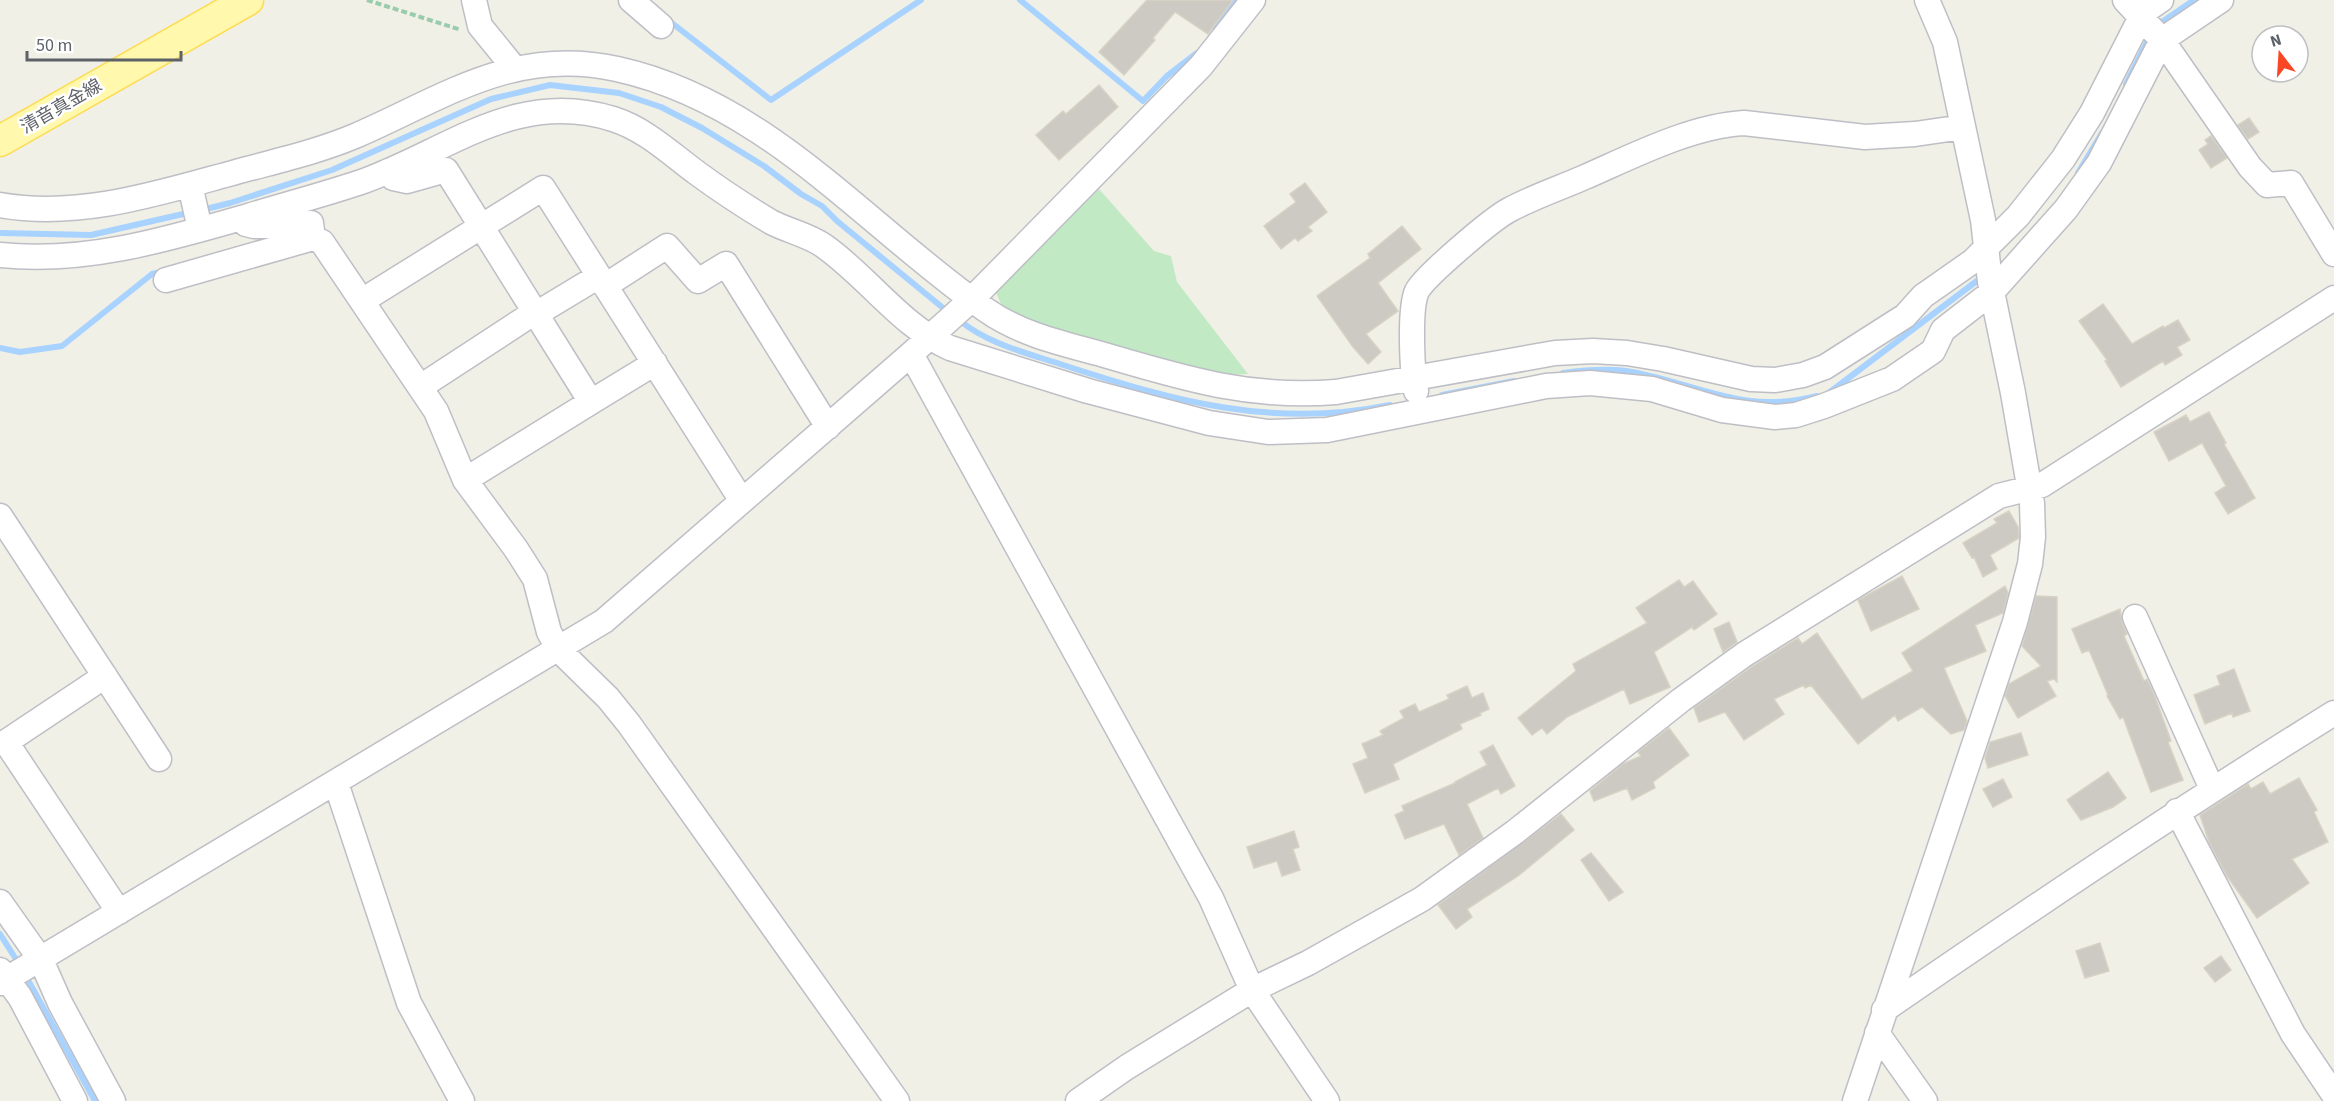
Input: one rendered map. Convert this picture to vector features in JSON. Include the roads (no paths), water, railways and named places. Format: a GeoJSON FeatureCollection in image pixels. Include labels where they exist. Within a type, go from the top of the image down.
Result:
{"type":"FeatureCollection","features":[{"type":"Feature","properties":{"kind":"main road","name":"清音真金線"},"geometry":{"type":"LineString","coordinates":[[0,141],[248,0]]}},
{"type":"Feature","properties":{"kind":"street"},"geometry":{"type":"LineString","coordinates":[[474,0],[480,26],[515,69]]}},
{"type":"Feature","properties":{"kind":"street"},"geometry":{"type":"LineString","coordinates":[[631,0],[661,26]]}},
{"type":"Feature","properties":{"kind":"street"},"geometry":{"type":"LineString","coordinates":[[15,972],[120,912],[604,621],[966,304],[1201,66],[1252,0]]}},
{"type":"Feature","properties":{"kind":"street"},"geometry":{"type":"LineString","coordinates":[[1855,1101],[2025,587],[2033,537],[2030,488],[1989,270],[1983,220],[1945,42],[1927,0]]}},
{"type":"Feature","properties":{"kind":"street"},"geometry":{"type":"LineString","coordinates":[[1989,270],[2066,208],[2099,163],[2146,23],[2148,9],[2160,0]]}},
{"type":"Feature","properties":{"kind":"street"},"geometry":{"type":"LineString","coordinates":[[0,206],[45,210],[73,209],[191,191],[352,137],[487,76],[515,69],[567,64],[611,68],[644,75],[714,105],[748,124],[791,153],[966,304],[1034,335],[1221,387],[1273,394],[1336,392],[1418,396],[1590,383],[1652,389],[1722,410],[1775,417],[1796,415],[1824,406],[1892,379],[1933,351],[1943,330],[1989,270],[2018,216],[2063,159],[2146,23],[2221,0]]}},
{"type":"Feature","properties":{"kind":"street"},"geometry":{"type":"LineString","coordinates":[[2146,23],[2250,166],[2267,185],[2291,183],[2334,254]]}},
{"type":"Feature","properties":{"kind":"street"},"geometry":{"type":"LineString","coordinates":[[0,255],[44,257],[102,252],[199,226],[233,220],[365,181],[459,137],[524,115],[556,110],[586,112],[616,120],[646,135],[772,223],[823,245],[927,340],[1211,898],[1252,990],[1327,1101]]}},
{"type":"Feature","properties":{"kind":"street"},"geometry":{"type":"LineString","coordinates":[[1418,396],[1413,316],[1415,294],[1423,281],[1507,211],[1634,156],[1725,124],[1744,123],[1865,137],[1915,135],[1963,127]]}},
{"type":"Feature","properties":{"kind":"street"},"geometry":{"type":"LineString","coordinates":[[387,171],[393,178],[407,181],[446,170],[591,402]]}},
{"type":"Feature","properties":{"kind":"street"},"geometry":{"type":"LineString","coordinates":[[373,294],[543,188],[742,501]]}},
{"type":"Feature","properties":{"kind":"street"},"geometry":{"type":"LineString","coordinates":[[191,191],[199,226]]}},
{"type":"Feature","properties":{"kind":"street"},"geometry":{"type":"LineString","coordinates":[[233,220],[254,226],[311,222],[312,234],[322,243],[436,411],[470,477],[535,579],[549,632],[559,650],[608,698],[630,724],[897,1101]]}},
{"type":"Feature","properties":{"kind":"street"},"geometry":{"type":"LineString","coordinates":[[166,280],[312,234]]}},
{"type":"Feature","properties":{"kind":"street"},"geometry":{"type":"LineString","coordinates":[[431,380],[535,313],[667,246],[698,281],[726,264],[828,427]]}},
{"type":"Feature","properties":{"kind":"street"},"geometry":{"type":"LineString","coordinates":[[927,340],[1088,391],[1209,423],[1241,429],[1288,432],[1327,430],[1418,396],[1555,353],[1593,351],[1628,353],[1750,379],[1775,380],[1803,375],[1825,367],[1905,316],[1923,296],[1973,261],[1989,270]]}},
{"type":"Feature","properties":{"kind":"street"},"geometry":{"type":"LineString","coordinates":[[1078,1101],[1252,990],[1308,963],[1422,899],[1515,832],[1681,700],[1745,654],[1999,496],[2042,485],[2334,298]]}},
{"type":"Feature","properties":{"kind":"street"},"geometry":{"type":"LineString","coordinates":[[470,477],[655,363]]}},
{"type":"Feature","properties":{"kind":"street"},"geometry":{"type":"LineString","coordinates":[[0,516],[159,759]]}},
{"type":"Feature","properties":{"kind":"street"},"geometry":{"type":"LineString","coordinates":[[2135,617],[2212,789]]}},
{"type":"Feature","properties":{"kind":"street"},"geometry":{"type":"LineString","coordinates":[[105,676],[3,737],[120,912]]}},
{"type":"Feature","properties":{"kind":"street"},"geometry":{"type":"LineString","coordinates":[[1884,1010],[2177,811],[2334,713]]}},
{"type":"Feature","properties":{"kind":"street"},"geometry":{"type":"LineString","coordinates":[[336,783],[409,1003],[462,1101]]}},
{"type":"Feature","properties":{"kind":"street"},"geometry":{"type":"LineString","coordinates":[[2177,811],[2294,1034],[2334,1095]]}},
{"type":"Feature","properties":{"kind":"street"},"geometry":{"type":"LineString","coordinates":[[0,902],[25,1006],[75,1101]]}},
{"type":"Feature","properties":{"kind":"street"},"geometry":{"type":"LineString","coordinates":[[15,972],[60,1003],[113,1101]]}},
{"type":"Feature","properties":{"kind":"street"},"geometry":{"type":"LineString","coordinates":[[1877,1034],[1925,1101]]}},
{"type":"Feature","properties":{"kind":"waterway"},"geometry":{"type":"LineString","coordinates":[[668,20],[771,100],[921,0]]}},
{"type":"Feature","properties":{"kind":"waterway"},"geometry":{"type":"LineString","coordinates":[[1020,0],[1143,101],[1167,76],[1197,53]]}},
{"type":"Feature","properties":{"kind":"waterway"},"geometry":{"type":"LineString","coordinates":[[1216,28],[1237,0]]}},
{"type":"Feature","properties":{"kind":"waterway"},"geometry":{"type":"LineString","coordinates":[[2157,29],[2162,22],[2194,0]]}},
{"type":"Feature","properties":{"kind":"waterway"},"geometry":{"type":"LineString","coordinates":[[2126,84],[2150,36]]}},
{"type":"Feature","properties":{"kind":"waterway"},"geometry":{"type":"LineString","coordinates":[[202,210],[332,170],[491,99],[550,85],[619,93],[661,107],[702,128],[764,166],[801,194],[822,206],[837,221],[948,312]]}},
{"type":"Feature","properties":{"kind":"waterway"},"geometry":{"type":"LineString","coordinates":[[2078,173],[2102,133]]}},
{"type":"Feature","properties":{"kind":"waterway"},"geometry":{"type":"LineString","coordinates":[[0,233],[91,235],[192,212]]}},
{"type":"Feature","properties":{"kind":"waterway"},"geometry":{"type":"LineString","coordinates":[[0,348],[20,352],[62,346],[152,274],[165,271]]}},
{"type":"Feature","properties":{"kind":"waterway"},"geometry":{"type":"LineString","coordinates":[[1830,392],[1982,277]]}},
{"type":"Feature","properties":{"kind":"waterway"},"geometry":{"type":"LineString","coordinates":[[959,320],[995,342],[1022,352],[1184,400],[1264,412],[1305,414],[1347,412],[1390,405]]}},
{"type":"Feature","properties":{"kind":"waterway"},"geometry":{"type":"LineString","coordinates":[[1563,373],[1598,370],[1632,372],[1723,396],[1767,402],[1791,401],[1817,396]]}},
{"type":"Feature","properties":{"kind":"waterway"},"geometry":{"type":"LineString","coordinates":[[1442,395],[1514,381]]}},
{"type":"Feature","properties":{"kind":"waterway"},"geometry":{"type":"LineString","coordinates":[[0,934],[19,964]]}},
{"type":"Feature","properties":{"kind":"waterway"},"geometry":{"type":"LineString","coordinates":[[24,973],[95,1101]]}}]}
